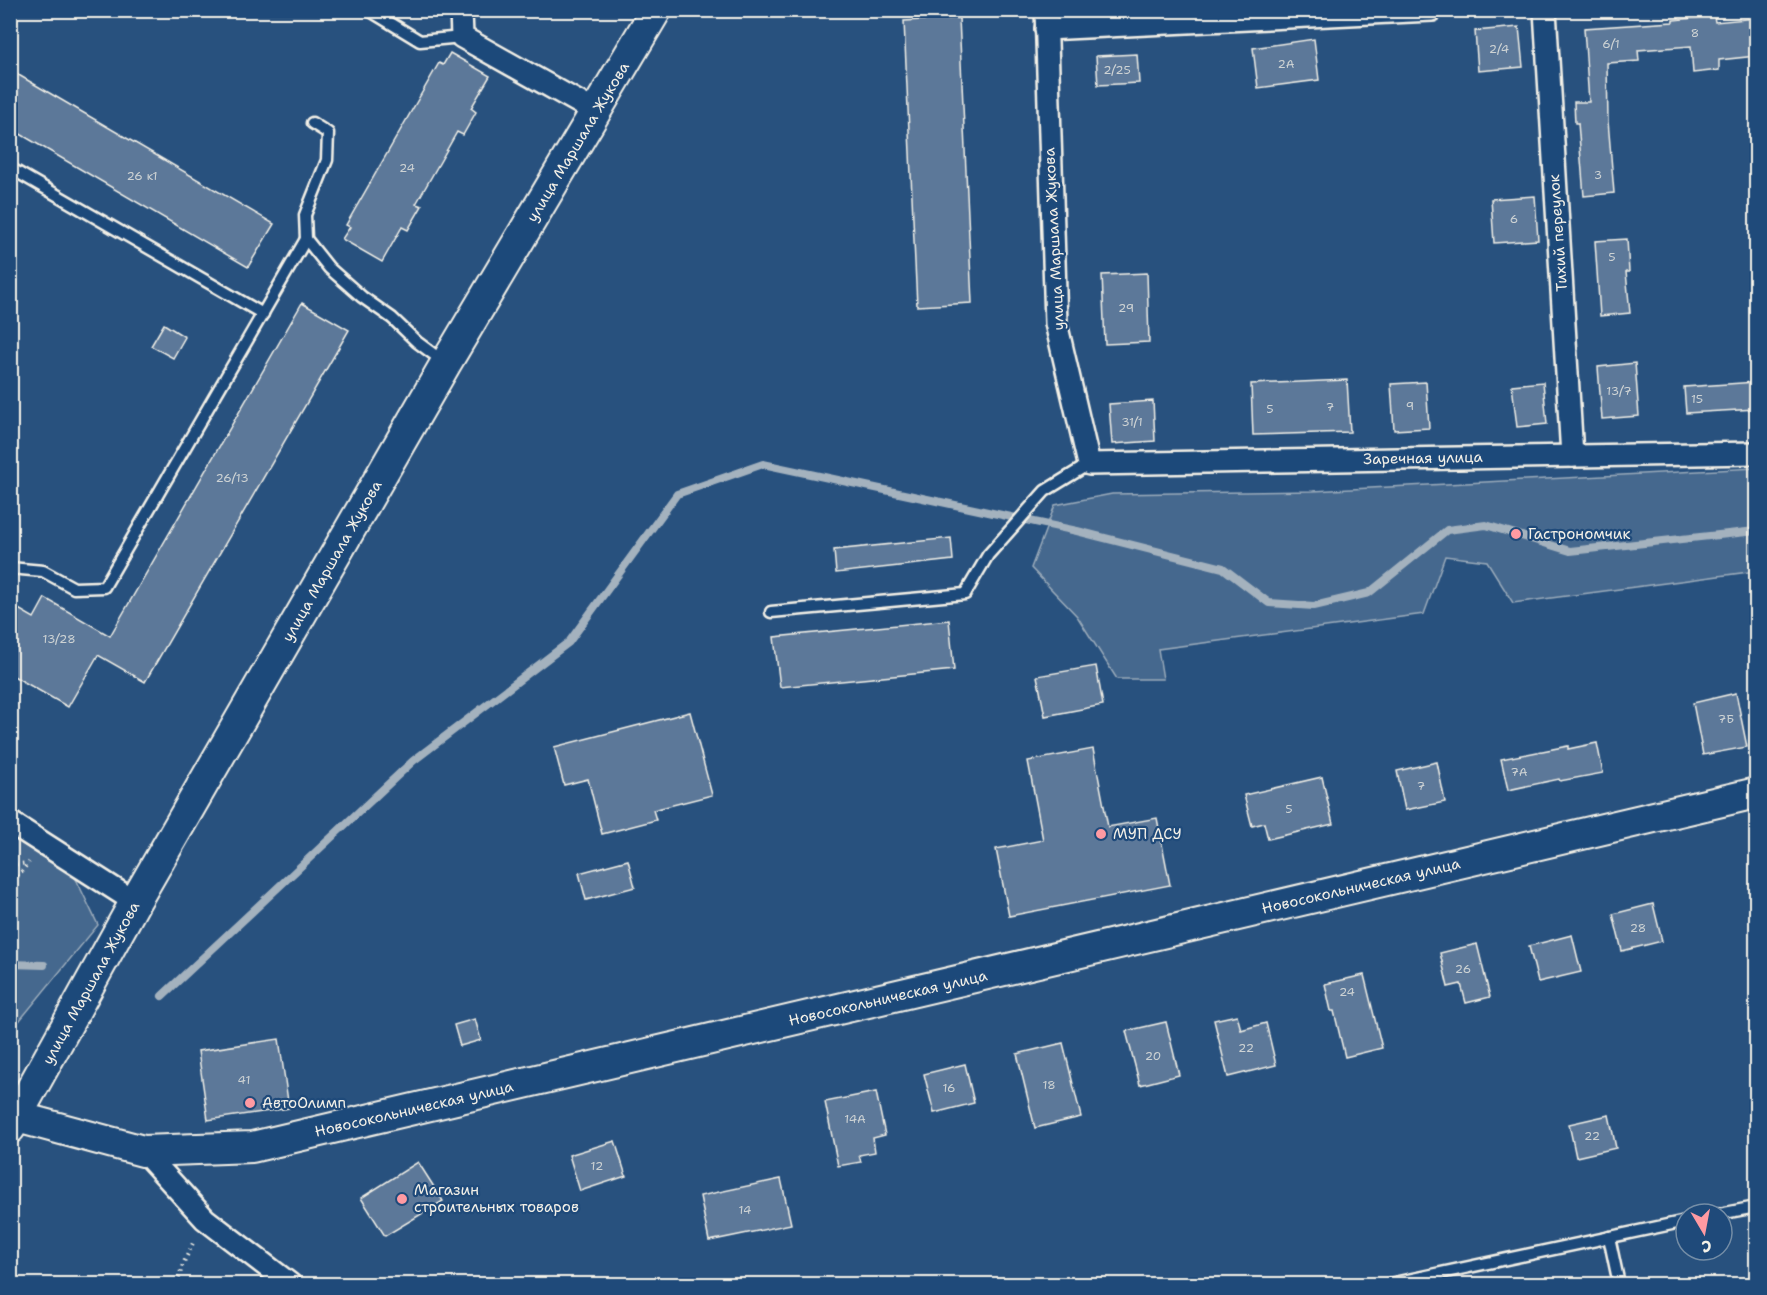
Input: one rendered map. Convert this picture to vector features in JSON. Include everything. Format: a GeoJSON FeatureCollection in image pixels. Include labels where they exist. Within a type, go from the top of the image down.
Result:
{"type":"FeatureCollection","features":[{"type":"Feature","properties":{"kind":"main road","name":"улица Маршала Жукова"},"geometry":{"type":"LineString","coordinates":[[12,1120],[446,363],[656,10]]}},
{"type":"Feature","properties":{"kind":"main road","name":"Новосокольническая улица"},"geometry":{"type":"LineString","coordinates":[[12,1120],[143,1151],[252,1147],[1756,793]]}},
{"type":"Feature","properties":{"kind":"street"},"geometry":{"type":"LineString","coordinates":[[1046,20],[1432,10]]}},
{"type":"Feature","properties":{"kind":"street","name":"Тихий переулок"},"geometry":{"type":"LineString","coordinates":[[1545,10],[1572,456]]}},
{"type":"Feature","properties":{"kind":"street"},"geometry":{"type":"LineString","coordinates":[[463,20],[596,112]]}},
{"type":"Feature","properties":{"kind":"street","name":"улица Маршала Жукова"},"geometry":{"type":"LineString","coordinates":[[1046,20],[1056,323],[1089,464]]}},
{"type":"Feature","properties":{"kind":"street","name":"Заречная улица"},"geometry":{"type":"LineString","coordinates":[[1089,464],[1756,453]]}},
{"type":"Feature","properties":{"kind":"street"},"geometry":{"type":"LineString","coordinates":[[10,822],[135,902]]}},
{"type":"Feature","properties":{"kind":"street"},"geometry":{"type":"LineString","coordinates":[[143,1151],[205,1219],[290,1284]]}},
{"type":"Feature","properties":{"kind":"lane"},"geometry":{"type":"LineString","coordinates":[[369,10],[420,41],[463,20]]}},
{"type":"Feature","properties":{"kind":"lane"},"geometry":{"type":"LineString","coordinates":[[10,568],[43,571],[74,588],[104,587],[306,239],[305,215],[327,160],[328,133],[312,123]]}},
{"type":"Feature","properties":{"kind":"lane"},"geometry":{"type":"LineString","coordinates":[[10,168],[263,314]]}},
{"type":"Feature","properties":{"kind":"lane"},"geometry":{"type":"LineString","coordinates":[[306,239],[329,268],[362,297],[392,318],[417,342],[446,363]]}},
{"type":"Feature","properties":{"kind":"lane"},"geometry":{"type":"LineString","coordinates":[[771,612],[965,594],[988,555],[1045,491],[1089,464]]}},
{"type":"Feature","properties":{"kind":"lane"},"geometry":{"type":"LineString","coordinates":[[1734,1211],[1756,1207]]}},
{"type":"Feature","properties":{"kind":"lane"},"geometry":{"type":"LineString","coordinates":[[1389,1284],[1674,1223]]}},
{"type":"Feature","properties":{"kind":"lane"},"geometry":{"type":"LineString","coordinates":[[1609,1237],[1619,1284]]}},
{"type":"Feature","properties":{"kind":"path"},"geometry":{"type":"LineString","coordinates":[[10,866],[28,863]]}},
{"type":"Feature","properties":{"kind":"path"},"geometry":{"type":"LineString","coordinates":[[177,1284],[183,1264],[205,1219]]}},
{"type":"Feature","properties":{"kind":"shaded area"},"geometry":{"type":"Polygon","coordinates":[[[1756,468],[1756,571],[1513,603],[1487,561],[1445,556],[1424,614],[1158,649],[1163,679],[1117,679],[1077,616],[1031,568],[1055,505],[1112,494],[1313,491],[1756,468]]]}},
{"type":"Feature","properties":{"kind":"shaded area"},"geometry":{"type":"Polygon","coordinates":[[[11,837],[75,877],[98,925],[11,1031],[11,837]]]}},
{"type":"Feature","properties":{"kind":"building"},"geometry":{"type":"Polygon","coordinates":[[[1714,16],[1715,22],[1756,18],[1756,56],[1719,60],[1719,70],[1693,73],[1691,46],[1638,50],[1639,61],[1607,63],[1608,121],[1614,193],[1584,196],[1574,102],[1589,102],[1584,28],[1673,22],[1673,20],[1714,16]]]}},
{"type":"Feature","properties":{"kind":"building"},"geometry":{"type":"Polygon","coordinates":[[[959,18],[972,303],[917,306],[904,21],[959,18]]]}},
{"type":"Feature","properties":{"kind":"building"},"geometry":{"type":"Polygon","coordinates":[[[1519,27],[1523,67],[1478,71],[1475,31],[1519,27]]]}},
{"type":"Feature","properties":{"kind":"building"},"geometry":{"type":"Polygon","coordinates":[[[1314,39],[1319,80],[1258,88],[1253,48],[1314,39]]]}},
{"type":"Feature","properties":{"kind":"building"},"geometry":{"type":"Polygon","coordinates":[[[450,53],[490,76],[471,108],[476,112],[463,135],[457,132],[416,204],[422,206],[408,230],[402,227],[382,262],[342,239],[350,227],[346,225],[439,63],[443,65],[450,53]]]}},
{"type":"Feature","properties":{"kind":"building"},"geometry":{"type":"Polygon","coordinates":[[[1137,54],[1139,83],[1098,85],[1096,56],[1137,54]]]}},
{"type":"Feature","properties":{"kind":"building"},"geometry":{"type":"Polygon","coordinates":[[[10,70],[274,224],[248,267],[10,128],[10,70]]]}},
{"type":"Feature","properties":{"kind":"building"},"geometry":{"type":"Polygon","coordinates":[[[1535,196],[1538,240],[1494,243],[1491,199],[1535,196]]]}},
{"type":"Feature","properties":{"kind":"building"},"geometry":{"type":"Polygon","coordinates":[[[1627,239],[1629,272],[1626,272],[1630,313],[1600,316],[1595,241],[1627,239]]]}},
{"type":"Feature","properties":{"kind":"building"},"geometry":{"type":"Polygon","coordinates":[[[1147,273],[1149,342],[1105,344],[1102,275],[1147,273]]]}},
{"type":"Feature","properties":{"kind":"building"},"geometry":{"type":"Polygon","coordinates":[[[302,303],[349,330],[145,682],[98,655],[68,707],[10,674],[10,604],[34,618],[45,598],[110,636],[302,303]]]}},
{"type":"Feature","properties":{"kind":"building"},"geometry":{"type":"Polygon","coordinates":[[[164,324],[185,337],[173,358],[151,346],[164,324]]]}},
{"type":"Feature","properties":{"kind":"building"},"geometry":{"type":"Polygon","coordinates":[[[1635,363],[1639,416],[1602,419],[1598,367],[1635,363]]]}},
{"type":"Feature","properties":{"kind":"building"},"geometry":{"type":"Polygon","coordinates":[[[1347,380],[1350,432],[1253,435],[1251,384],[1347,380]]]}},
{"type":"Feature","properties":{"kind":"building"},"geometry":{"type":"Polygon","coordinates":[[[1426,382],[1429,428],[1394,430],[1391,384],[1426,382]]]}},
{"type":"Feature","properties":{"kind":"building"},"geometry":{"type":"Polygon","coordinates":[[[1543,382],[1547,424],[1517,427],[1512,385],[1543,382]]]}},
{"type":"Feature","properties":{"kind":"building"},"geometry":{"type":"Polygon","coordinates":[[[1756,382],[1756,409],[1686,413],[1684,387],[1756,382]]]}},
{"type":"Feature","properties":{"kind":"building"},"geometry":{"type":"Polygon","coordinates":[[[1153,401],[1155,441],[1112,444],[1109,404],[1153,401]]]}},
{"type":"Feature","properties":{"kind":"building"},"geometry":{"type":"Polygon","coordinates":[[[951,538],[953,560],[836,573],[834,550],[951,538]]]}},
{"type":"Feature","properties":{"kind":"building"},"geometry":{"type":"Polygon","coordinates":[[[949,620],[954,670],[780,687],[774,637],[949,620]]]}},
{"type":"Feature","properties":{"kind":"building"},"geometry":{"type":"Polygon","coordinates":[[[1096,666],[1103,705],[1045,716],[1037,676],[1096,666]]]}},
{"type":"Feature","properties":{"kind":"building"},"geometry":{"type":"Polygon","coordinates":[[[1736,693],[1747,747],[1703,755],[1693,703],[1736,693]]]}},
{"type":"Feature","properties":{"kind":"building"},"geometry":{"type":"Polygon","coordinates":[[[690,712],[712,795],[653,810],[656,820],[602,834],[588,779],[564,785],[554,747],[690,712]]]}},
{"type":"Feature","properties":{"kind":"building"},"geometry":{"type":"Polygon","coordinates":[[[1597,743],[1603,773],[1560,781],[1559,779],[1508,790],[1501,759],[1568,746],[1568,749],[1597,743]]]}},
{"type":"Feature","properties":{"kind":"building","name":"МУП ДСУ"},"geometry":{"type":"Polygon","coordinates":[[[1093,749],[1108,827],[1157,818],[1170,885],[1009,916],[996,849],[1043,840],[1028,761],[1093,749]]]}},
{"type":"Feature","properties":{"kind":"building"},"geometry":{"type":"Polygon","coordinates":[[[1437,762],[1445,802],[1405,810],[1397,771],[1437,762]]]}},
{"type":"Feature","properties":{"kind":"building"},"geometry":{"type":"Polygon","coordinates":[[[1322,777],[1333,824],[1268,839],[1264,823],[1252,826],[1244,795],[1322,777]]]}},
{"type":"Feature","properties":{"kind":"building"},"geometry":{"type":"Polygon","coordinates":[[[628,860],[635,887],[586,900],[579,873],[628,860]]]}},
{"type":"Feature","properties":{"kind":"building"},"geometry":{"type":"Polygon","coordinates":[[[1653,904],[1662,941],[1622,951],[1613,914],[1653,904]]]}},
{"type":"Feature","properties":{"kind":"building"},"geometry":{"type":"Polygon","coordinates":[[[1572,935],[1581,972],[1538,982],[1529,946],[1572,935]]]}},
{"type":"Feature","properties":{"kind":"building"},"geometry":{"type":"Polygon","coordinates":[[[1477,944],[1490,997],[1466,1003],[1461,984],[1448,987],[1440,953],[1477,944]]]}},
{"type":"Feature","properties":{"kind":"building"},"geometry":{"type":"Polygon","coordinates":[[[1364,975],[1382,1048],[1345,1057],[1325,984],[1364,975]]]}},
{"type":"Feature","properties":{"kind":"building"},"geometry":{"type":"Polygon","coordinates":[[[1237,1015],[1241,1030],[1266,1023],[1276,1065],[1228,1077],[1214,1020],[1237,1015]]]}},
{"type":"Feature","properties":{"kind":"building"},"geometry":{"type":"Polygon","coordinates":[[[475,1019],[481,1040],[460,1046],[454,1025],[475,1019]]]}},
{"type":"Feature","properties":{"kind":"building"},"geometry":{"type":"Polygon","coordinates":[[[1166,1022],[1179,1075],[1140,1085],[1126,1031],[1166,1022]]]}},
{"type":"Feature","properties":{"kind":"building"},"geometry":{"type":"Polygon","coordinates":[[[279,1039],[289,1108],[208,1120],[198,1051],[279,1039]]]}},
{"type":"Feature","properties":{"kind":"building"},"geometry":{"type":"Polygon","coordinates":[[[1063,1043],[1081,1117],[1035,1128],[1017,1054],[1063,1043]]]}},
{"type":"Feature","properties":{"kind":"building"},"geometry":{"type":"Polygon","coordinates":[[[965,1064],[974,1103],[934,1113],[924,1074],[965,1064]]]}},
{"type":"Feature","properties":{"kind":"building"},"geometry":{"type":"Polygon","coordinates":[[[876,1092],[885,1135],[873,1138],[875,1152],[859,1155],[861,1162],[838,1166],[825,1102],[876,1092]]]}},
{"type":"Feature","properties":{"kind":"building"},"geometry":{"type":"Polygon","coordinates":[[[1609,1115],[1616,1148],[1576,1157],[1569,1124],[1609,1115]]]}},
{"type":"Feature","properties":{"kind":"building"},"geometry":{"type":"Polygon","coordinates":[[[615,1141],[626,1176],[580,1191],[569,1155],[615,1141]]]}},
{"type":"Feature","properties":{"kind":"building","name":"Магазин строительных товаров"},"geometry":{"type":"Polygon","coordinates":[[[418,1162],[443,1201],[385,1236],[361,1198],[418,1162]]]}},
{"type":"Feature","properties":{"kind":"building"},"geometry":{"type":"Polygon","coordinates":[[[781,1179],[791,1224],[709,1241],[700,1196],[781,1179]]]}},
{"type":"Feature","properties":{"kind":"waterway"},"geometry":{"type":"LineString","coordinates":[[162,996],[413,761],[569,642],[677,494],[763,464],[1077,531],[1223,568],[1269,603],[1314,606],[1369,593],[1447,530],[1486,525],[1570,551],[1756,531]]}},
{"type":"Feature","properties":{"kind":"waterway"},"geometry":{"type":"LineString","coordinates":[[10,964],[44,965]]}},
{"type":"Feature","properties":{"kind":"place","name":"Гастрономчик"},"geometry":{"type":"Point","coordinates":[1516,534]}},
{"type":"Feature","properties":{"kind":"place","name":"МУП ДСУ"},"geometry":{"type":"Point","coordinates":[1101,834]}},
{"type":"Feature","properties":{"kind":"place","name":"АвтоОлимп"},"geometry":{"type":"Point","coordinates":[250,1103]}},
{"type":"Feature","properties":{"kind":"place","name":"Магазин строительных товаров"},"geometry":{"type":"Point","coordinates":[402,1199]}}]}
